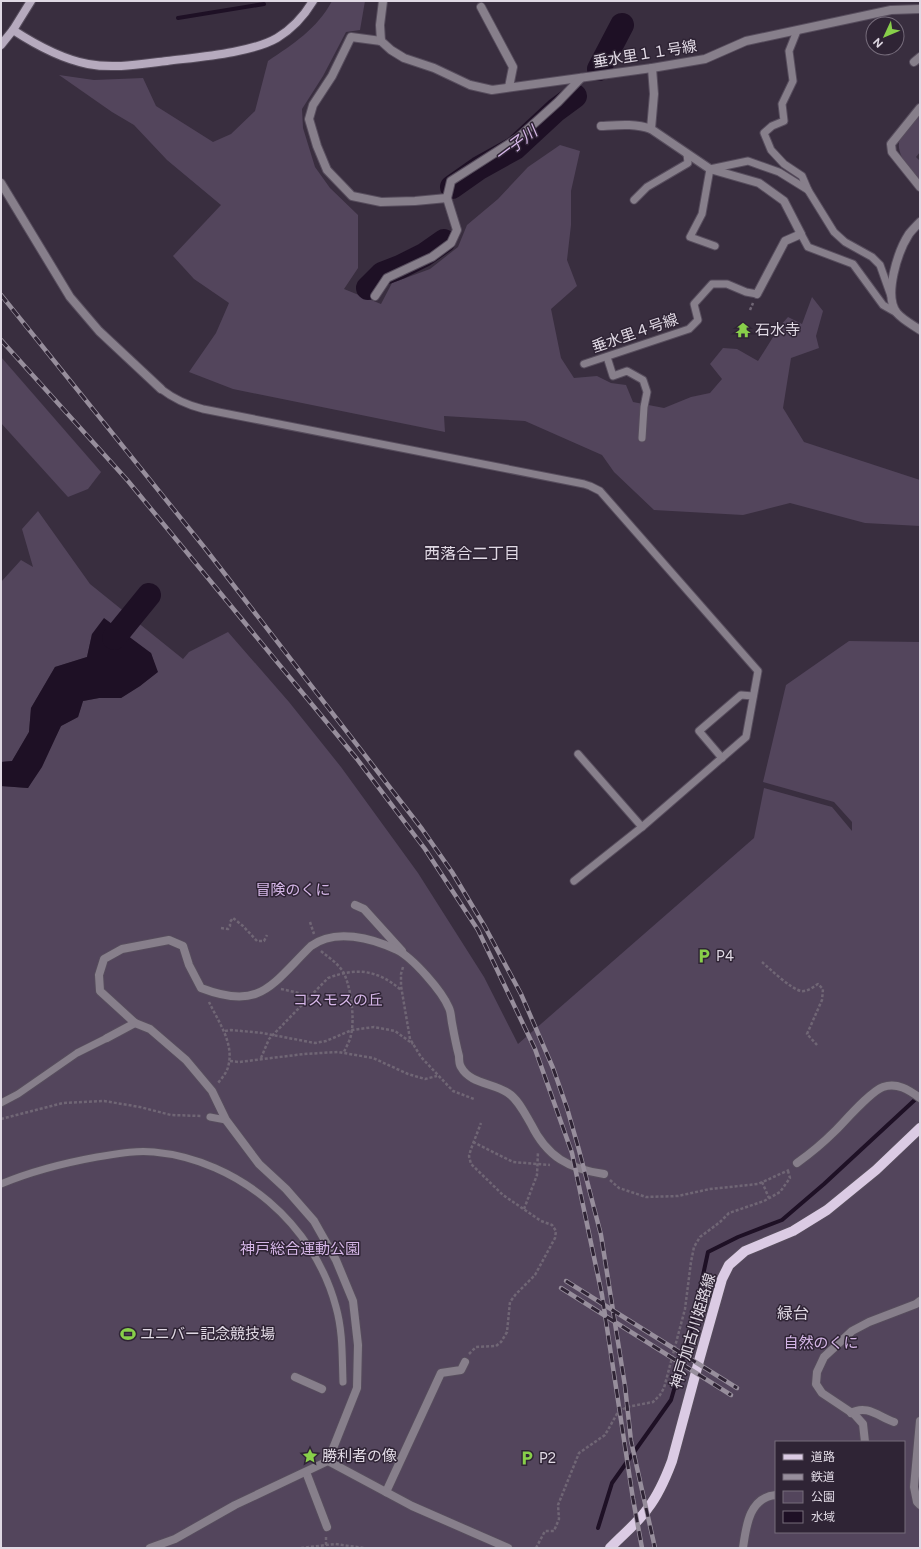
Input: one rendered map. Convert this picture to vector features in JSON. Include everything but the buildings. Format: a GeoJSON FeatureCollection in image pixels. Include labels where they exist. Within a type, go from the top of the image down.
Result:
{"type":"FeatureCollection","features":[{"type":"Feature","properties":{"kind":"main road","name":"神戸加古川姫路線"},"geometry":{"type":"LineString","coordinates":[[610,1548],[648,1509],[658,1493],[672,1461],[722,1279],[729,1265],[745,1251],[793,1231],[827,1210],[876,1170],[920,1128]]}},
{"type":"Feature","properties":{"kind":"street"},"geometry":{"type":"LineString","coordinates":[[1,45],[13,30],[31,1]]}},
{"type":"Feature","properties":{"kind":"street"},"geometry":{"type":"LineString","coordinates":[[13,30],[52,52],[82,63],[110,66],[131,65],[229,53],[262,45],[277,38],[288,30],[299,20],[313,1]]}},
{"type":"Feature","properties":{"kind":"street"},"geometry":{"type":"LineString","coordinates":[[382,1],[380,25],[381,41],[351,37],[332,76],[313,105],[309,120],[317,146],[327,170],[352,196],[380,202],[447,198]]}},
{"type":"Feature","properties":{"kind":"street"},"geometry":{"type":"LineString","coordinates":[[481,7],[513,67],[509,87]]}},
{"type":"Feature","properties":{"kind":"street","name":"垂水里１１号線"},"geometry":{"type":"LineString","coordinates":[[381,41],[391,50],[404,58],[434,68],[470,85],[492,90],[652,68],[704,59],[746,42],[891,10],[920,10]]}},
{"type":"Feature","properties":{"kind":"street"},"geometry":{"type":"LineString","coordinates":[[650,129],[654,94],[652,68]]}},
{"type":"Feature","properties":{"kind":"street"},"geometry":{"type":"LineString","coordinates":[[375,296],[387,278],[432,257],[451,243],[457,230],[447,198],[451,181],[518,138],[558,102],[581,78]]}},
{"type":"Feature","properties":{"kind":"street"},"geometry":{"type":"LineString","coordinates":[[920,108],[891,144],[892,152],[920,187]]}},
{"type":"Feature","properties":{"kind":"street"},"geometry":{"type":"LineString","coordinates":[[602,126],[642,126],[650,129],[660,134],[710,169],[759,184],[784,200],[801,234],[785,241],[757,294]]}},
{"type":"Feature","properties":{"kind":"street"},"geometry":{"type":"LineString","coordinates":[[1,183],[70,297],[99,331],[161,389]]}},
{"type":"Feature","properties":{"kind":"street"},"geometry":{"type":"LineString","coordinates":[[920,222],[910,233],[900,251],[894,273],[891,296],[897,313],[920,330]]}},
{"type":"Feature","properties":{"kind":"street"},"geometry":{"type":"LineString","coordinates":[[355,905],[364,909],[387,932],[408,958]]}},
{"type":"Feature","properties":{"kind":"street"},"geometry":{"type":"LineString","coordinates":[[150,1548],[169,1545],[175,1539],[235,1505],[328,1461],[357,1388],[358,1345],[353,1301],[336,1260],[314,1221],[286,1189],[259,1164],[226,1120],[212,1091],[186,1060],[150,1029],[135,1024],[100,991],[99,975],[104,959],[122,948],[169,940],[183,946],[189,965],[201,988],[218,995],[242,998],[258,994],[269,987],[309,948],[317,942],[333,936],[357,937],[398,950],[416,964],[450,1008],[461,1068],[474,1080],[489,1084],[508,1093],[523,1109],[536,1136],[550,1153],[568,1165],[587,1172],[604,1174]]}},
{"type":"Feature","properties":{"kind":"street"},"geometry":{"type":"LineString","coordinates":[[108,1038],[135,1024]]}},
{"type":"Feature","properties":{"kind":"street"},"geometry":{"type":"LineString","coordinates":[[797,1163],[812,1152],[869,1097],[882,1087],[894,1085],[906,1089],[920,1098]]}},
{"type":"Feature","properties":{"kind":"street"},"geometry":{"type":"LineString","coordinates":[[864,1441],[864,1424],[822,1393],[816,1384],[816,1372],[824,1357],[852,1331],[869,1322],[916,1304],[920,1301]]}},
{"type":"Feature","properties":{"kind":"street"},"geometry":{"type":"LineString","coordinates":[[386,1492],[441,1373],[461,1370],[464,1362]]}},
{"type":"Feature","properties":{"kind":"street"},"geometry":{"type":"LineString","coordinates":[[295,1377],[322,1389]]}},
{"type":"Feature","properties":{"kind":"street"},"geometry":{"type":"LineString","coordinates":[[851,1413],[858,1409],[866,1409],[894,1422]]}},
{"type":"Feature","properties":{"kind":"street"},"geometry":{"type":"LineString","coordinates":[[920,1421],[914,1487],[917,1502],[920,1505]]}},
{"type":"Feature","properties":{"kind":"street"},"geometry":{"type":"LineString","coordinates":[[328,1461],[412,1506],[508,1548]]}},
{"type":"Feature","properties":{"kind":"street"},"geometry":{"type":"LineString","coordinates":[[306,1472],[326,1527]]}},
{"type":"Feature","properties":{"kind":"street"},"geometry":{"type":"LineString","coordinates":[[743,1548],[751,1513],[758,1502],[769,1495],[775,1495]]}},
{"type":"Feature","properties":{"kind":"lane"},"geometry":{"type":"LineString","coordinates":[[797,31],[789,51],[793,81],[782,104],[784,121],[772,126],[764,132],[771,150],[784,164],[802,176],[808,190],[834,232],[845,242],[872,256],[880,265],[891,296]]}},
{"type":"Feature","properties":{"kind":"lane"},"geometry":{"type":"LineString","coordinates":[[634,200],[647,187],[688,163],[687,154]]}},
{"type":"Feature","properties":{"kind":"lane"},"geometry":{"type":"LineString","coordinates":[[715,246],[690,237],[702,214],[710,169],[748,161],[779,172],[808,190]]}},
{"type":"Feature","properties":{"kind":"lane"},"geometry":{"type":"LineString","coordinates":[[801,234],[808,247],[853,264],[883,305],[897,313]]}},
{"type":"Feature","properties":{"kind":"lane","name":"垂水里４号線"},"geometry":{"type":"LineString","coordinates":[[584,364],[689,329],[698,320],[694,304],[712,284],[727,284],[746,292],[757,294]]}},
{"type":"Feature","properties":{"kind":"lane"},"geometry":{"type":"LineString","coordinates":[[607,357],[613,376],[627,371],[643,380],[647,392],[644,407],[642,438]]}},
{"type":"Feature","properties":{"kind":"lane"},"geometry":{"type":"LineString","coordinates":[[161,389],[172,397],[203,409],[584,484],[595,488],[604,495],[758,671],[746,737],[642,827],[574,881]]}},
{"type":"Feature","properties":{"kind":"lane"},"geometry":{"type":"LineString","coordinates":[[722,758],[699,731],[741,695],[753,696]]}},
{"type":"Feature","properties":{"kind":"lane"},"geometry":{"type":"LineString","coordinates":[[578,754],[642,827]]}},
{"type":"Feature","properties":{"kind":"lane"},"geometry":{"type":"LineString","coordinates":[[1,1103],[18,1094],[77,1053],[108,1038]]}},
{"type":"Feature","properties":{"kind":"lane"},"geometry":{"type":"LineString","coordinates":[[210,1117],[226,1120]]}},
{"type":"Feature","properties":{"kind":"lane"},"geometry":{"type":"LineString","coordinates":[[1,1184],[33,1172],[75,1162],[121,1153],[147,1152],[165,1153],[192,1159],[222,1170],[235,1177],[265,1198],[284,1216],[314,1254],[331,1292],[339,1320],[342,1345],[343,1382]]}},
{"type":"Feature","properties":{"kind":"path"},"geometry":{"type":"LineString","coordinates":[[221,928],[228,929],[233,918],[258,941],[264,941],[268,935]]}},
{"type":"Feature","properties":{"kind":"path"},"geometry":{"type":"LineString","coordinates":[[309,948],[321,951],[332,959],[343,974],[347,983],[352,1030],[344,1052]]}},
{"type":"Feature","properties":{"kind":"path"},"geometry":{"type":"LineString","coordinates":[[408,958],[401,974],[401,990],[407,1027],[412,1044],[437,1076],[453,1091],[474,1099]]}},
{"type":"Feature","properties":{"kind":"path"},"geometry":{"type":"LineString","coordinates":[[762,962],[800,991],[808,990],[818,984],[823,989],[822,1000],[807,1034],[817,1045]]}},
{"type":"Feature","properties":{"kind":"path"},"geometry":{"type":"LineString","coordinates":[[260,1059],[269,1039],[328,978],[361,971],[372,972],[392,982],[401,990]]}},
{"type":"Feature","properties":{"kind":"path"},"geometry":{"type":"LineString","coordinates":[[269,987],[299,993],[310,997]]}},
{"type":"Feature","properties":{"kind":"path"},"geometry":{"type":"LineString","coordinates":[[201,988],[225,1032],[230,1056],[228,1068],[212,1091]]}},
{"type":"Feature","properties":{"kind":"path"},"geometry":{"type":"LineString","coordinates":[[225,1032],[231,1030],[273,1035],[315,1043],[326,1041],[352,1030],[374,1027],[395,1031],[412,1044]]}},
{"type":"Feature","properties":{"kind":"path"},"geometry":{"type":"LineString","coordinates":[[230,1061],[239,1062],[304,1054],[344,1052],[373,1058],[408,1074],[426,1079],[437,1076]]}},
{"type":"Feature","properties":{"kind":"path"},"geometry":{"type":"LineString","coordinates":[[1,1119],[63,1103],[104,1101],[140,1106],[171,1115],[210,1117]]}},
{"type":"Feature","properties":{"kind":"path"},"geometry":{"type":"LineString","coordinates":[[464,1362],[470,1352],[476,1348],[496,1346],[501,1342],[507,1332],[510,1302],[535,1275],[555,1238],[556,1231],[552,1225],[524,1210],[503,1195],[472,1164],[469,1156],[481,1123]]}},
{"type":"Feature","properties":{"kind":"path"},"geometry":{"type":"LineString","coordinates":[[473,1142],[513,1162],[568,1165]]}},
{"type":"Feature","properties":{"kind":"path"},"geometry":{"type":"LineString","coordinates":[[524,1210],[538,1175],[538,1150],[541,1142]]}},
{"type":"Feature","properties":{"kind":"path"},"geometry":{"type":"LineString","coordinates":[[536,1548],[545,1531],[554,1531],[558,1519],[558,1505],[579,1453],[605,1435],[618,1412],[627,1407],[653,1402],[660,1396],[664,1388],[685,1309],[694,1247],[700,1237],[729,1213],[769,1198],[780,1192],[790,1178],[788,1171],[762,1182],[710,1189],[678,1196],[646,1197],[619,1188],[604,1174]]}},
{"type":"Feature","properties":{"kind":"path"},"geometry":{"type":"LineString","coordinates":[[762,1182],[769,1198]]}},
{"type":"Feature","properties":{"kind":"path"},"geometry":{"type":"LineString","coordinates":[[301,1548],[334,1544],[364,1548]]}},
{"type":"Feature","properties":{"kind":"green space"},"geometry":{"type":"Polygon","coordinates":[[[332,1],[365,1],[360,30],[346,32],[323,76],[302,109],[303,128],[315,167],[330,188],[358,215],[358,268],[344,289],[381,304],[392,283],[430,269],[458,247],[467,225],[498,199],[528,167],[560,145],[580,151],[571,191],[571,225],[567,260],[577,286],[551,309],[561,358],[574,378],[597,376],[611,383],[626,385],[633,402],[664,408],[691,397],[710,393],[722,379],[710,364],[723,348],[737,349],[758,361],[780,326],[788,317],[802,324],[812,297],[823,311],[816,336],[819,348],[791,358],[783,408],[804,442],[920,480],[920,526],[865,523],[790,503],[743,515],[654,510],[614,472],[602,455],[525,421],[444,416],[445,432],[233,389],[189,372],[216,333],[229,303],[194,279],[173,256],[221,205],[167,160],[134,125],[112,112],[59,75],[94,80],[143,78],[156,106],[213,142],[231,134],[255,111],[268,61],[312,28],[332,1]]]}},
{"type":"Feature","properties":{"kind":"green space"},"geometry":{"type":"Polygon","coordinates":[[[920,103],[920,152],[916,157],[920,161],[920,184],[903,159],[900,153],[899,143],[915,108],[920,103]]]}},
{"type":"Feature","properties":{"kind":"green space"},"geometry":{"type":"Polygon","coordinates":[[[1,357],[101,472],[88,489],[68,497],[1,423],[1,357]]]}},
{"type":"Feature","properties":{"kind":"green space","name":"神戸総合運動公園"},"geometry":{"type":"Polygon","coordinates":[[[38,511],[90,584],[183,659],[189,652],[228,632],[289,702],[341,767],[418,873],[484,977],[518,1044],[754,838],[764,788],[832,807],[852,831],[852,822],[834,802],[763,782],[786,685],[849,641],[920,642],[920,1548],[1,1548],[1,786],[28,788],[61,726],[78,717],[83,701],[99,698],[121,698],[140,686],[157,672],[151,653],[92,634],[87,657],[55,667],[31,708],[29,732],[12,761],[1,762],[1,582],[21,560],[33,567],[22,529],[38,511]]]}},
{"type":"Feature","properties":{"kind":"water"},"geometry":{"type":"Polygon","coordinates":[[[104,618],[151,653],[158,672],[121,698],[99,698],[83,701],[78,717],[61,726],[42,767],[28,788],[1,786],[1,762],[12,761],[29,732],[31,708],[55,667],[87,657],[92,634],[104,618]]]}},
{"type":"Feature","properties":{"kind":"waterway"},"geometry":{"type":"LineString","coordinates":[[178,18],[264,4]]}},
{"type":"Feature","properties":{"kind":"waterway","name":"一子川"},"geometry":{"type":"LineString","coordinates":[[599,69],[622,25]]}},
{"type":"Feature","properties":{"kind":"waterway","name":"一子川"},"geometry":{"type":"LineString","coordinates":[[452,187],[479,168],[515,148],[556,110],[575,96]]}},
{"type":"Feature","properties":{"kind":"waterway","name":"一子川"},"geometry":{"type":"LineString","coordinates":[[368,288],[382,274],[424,255],[444,241]]}},
{"type":"Feature","properties":{"kind":"waterway","name":"一子川"},"geometry":{"type":"LineString","coordinates":[[114,638],[149,595]]}},
{"type":"Feature","properties":{"kind":"waterway"},"geometry":{"type":"LineString","coordinates":[[598,1528],[612,1483],[671,1400],[691,1331],[708,1252],[738,1237],[782,1220],[824,1184],[919,1096]]}},
{"type":"Feature","properties":{"kind":"railway"},"geometry":{"type":"LineString","coordinates":[[1,295],[204,547],[422,829],[452,872],[485,927],[521,994],[553,1068],[567,1108],[601,1235],[625,1386],[631,1441],[655,1548]]}},
{"type":"Feature","properties":{"kind":"railway"},"geometry":{"type":"LineString","coordinates":[[1,340],[128,481],[357,759],[425,849],[478,930],[535,1049],[572,1153],[602,1295],[633,1499],[642,1548]]}},
{"type":"Feature","properties":{"kind":"railway"},"geometry":{"type":"LineString","coordinates":[[566,1281],[737,1388]]}},
{"type":"Feature","properties":{"kind":"railway"},"geometry":{"type":"LineString","coordinates":[[561,1288],[731,1395]]}},
{"type":"Feature","properties":{"kind":"place","name":"石水寺"},"geometry":{"type":"Point","coordinates":[743,330]}},
{"type":"Feature","properties":{"kind":"place","name":"P4"},"geometry":{"type":"Point","coordinates":[704,956]}},
{"type":"Feature","properties":{"kind":"place","name":"ユニバー記念競技場"},"geometry":{"type":"Point","coordinates":[128,1334]}},
{"type":"Feature","properties":{"kind":"place","name":"勝利者の像"},"geometry":{"type":"Point","coordinates":[310,1456]}},
{"type":"Feature","properties":{"kind":"place","name":"P2"},"geometry":{"type":"Point","coordinates":[527,1458]}},
{"type":"Feature","properties":{"kind":"district","name":"西落合二丁目"},"geometry":{"type":"Point","coordinates":[472,553]}},
{"type":"Feature","properties":{"kind":"district","name":"緑台"},"geometry":{"type":"Point","coordinates":[793,1313]}},
{"type":"Feature","properties":{"kind":"park label","name":"冒険のくに"},"geometry":{"type":"Point","coordinates":[293,890]}},
{"type":"Feature","properties":{"kind":"park label","name":"コスモスの丘"},"geometry":{"type":"Point","coordinates":[338,1000]}},
{"type":"Feature","properties":{"kind":"park label","name":"自然のくに"},"geometry":{"type":"Point","coordinates":[821,1343]}}]}
